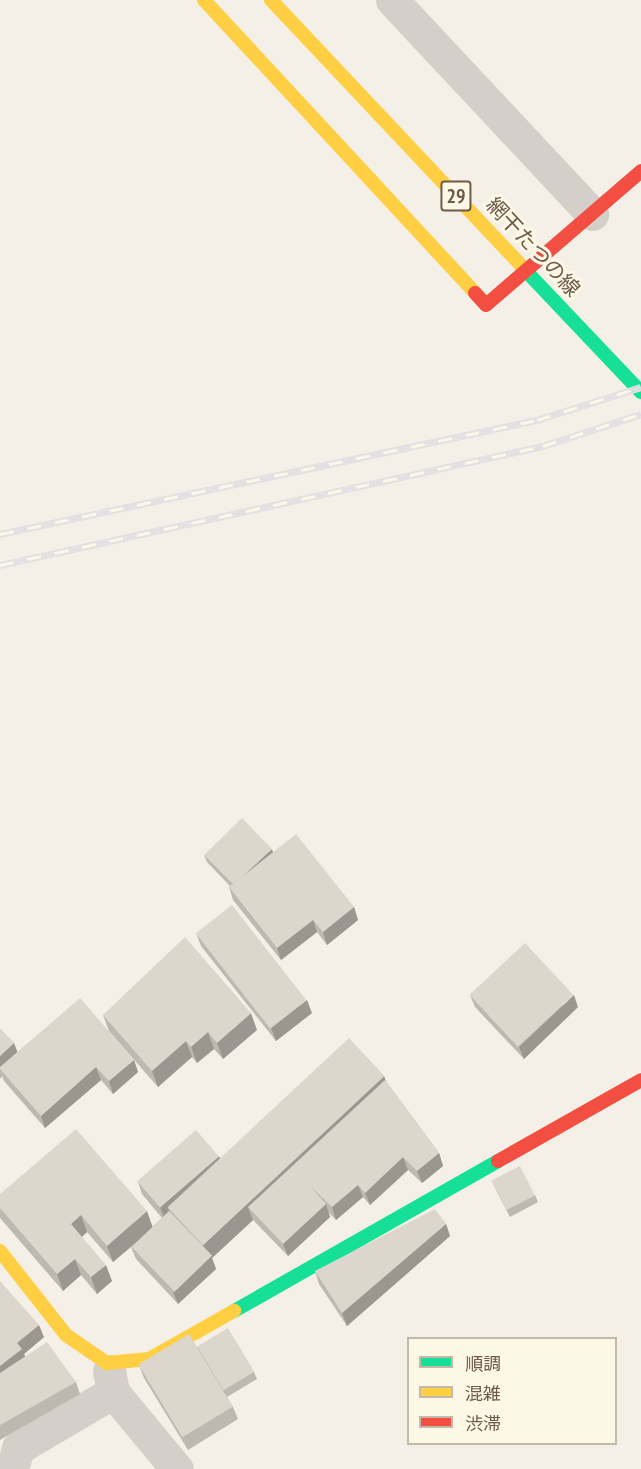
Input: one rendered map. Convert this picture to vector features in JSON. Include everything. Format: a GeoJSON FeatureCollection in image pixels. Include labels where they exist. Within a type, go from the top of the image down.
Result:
{"type":"FeatureCollection","features":[{"type":"Feature","properties":{"kind":"street"},"geometry":{"type":"LineString","coordinates":[[204,0],[486,305],[641,171]]}},
{"type":"Feature","properties":{"kind":"street","name":"網干たつの線"},"geometry":{"type":"LineString","coordinates":[[271,0],[641,392]]}},
{"type":"Feature","properties":{"kind":"street"},"geometry":{"type":"LineString","coordinates":[[392,0],[592,214]]}},
{"type":"Feature","properties":{"kind":"street"},"geometry":{"type":"LineString","coordinates":[[12,1469],[18,1448],[110,1377],[149,1359],[641,1080]]}},
{"type":"Feature","properties":{"kind":"street"},"geometry":{"type":"LineString","coordinates":[[0,1251],[66,1335],[110,1377],[177,1469]]}},
{"type":"Feature","properties":{"kind":"building"},"geometry":{"type":"Polygon","coordinates":[[[242,818],[272,849],[233,884],[204,855],[242,818]]]}},
{"type":"Feature","properties":{"kind":"building"},"geometry":{"type":"Polygon","coordinates":[[[296,834],[354,907],[323,932],[313,920],[277,948],[229,887],[296,834]]]}},
{"type":"Feature","properties":{"kind":"building"},"geometry":{"type":"Polygon","coordinates":[[[232,905],[306,1000],[270,1029],[196,933],[232,905]]]}},
{"type":"Feature","properties":{"kind":"building"},"geometry":{"type":"Polygon","coordinates":[[[185,937],[251,1013],[217,1043],[208,1032],[191,1047],[186,1041],[152,1071],[103,1015],[185,937]]]}},
{"type":"Feature","properties":{"kind":"building"},"geometry":{"type":"Polygon","coordinates":[[[525,943],[573,995],[518,1047],[469,995],[525,943]]]}},
{"type":"Feature","properties":{"kind":"building"},"geometry":{"type":"Polygon","coordinates":[[[80,998],[134,1060],[109,1081],[96,1067],[41,1116],[0,1067],[80,998]]]}},
{"type":"Feature","properties":{"kind":"building"},"geometry":{"type":"Polygon","coordinates":[[[0,1029],[14,1043],[0,1056],[0,1029]]]}},
{"type":"Feature","properties":{"kind":"building"},"geometry":{"type":"Polygon","coordinates":[[[349,1038],[384,1076],[203,1245],[168,1207],[349,1038]]]}},
{"type":"Feature","properties":{"kind":"building"},"geometry":{"type":"Polygon","coordinates":[[[385,1080],[439,1153],[417,1171],[403,1157],[365,1193],[358,1185],[332,1207],[309,1185],[326,1204],[283,1244],[248,1207],[385,1080]]]}},
{"type":"Feature","properties":{"kind":"building"},"geometry":{"type":"Polygon","coordinates":[[[76,1129],[147,1211],[107,1246],[81,1215],[71,1224],[106,1265],[91,1277],[75,1259],[57,1274],[0,1208],[0,1194],[76,1129]]]}},
{"type":"Feature","properties":{"kind":"building"},"geometry":{"type":"Polygon","coordinates":[[[196,1130],[219,1156],[160,1208],[137,1181],[196,1130]]]}},
{"type":"Feature","properties":{"kind":"building"},"geometry":{"type":"Polygon","coordinates":[[[520,1166],[535,1195],[506,1210],[491,1181],[520,1166]]]}},
{"type":"Feature","properties":{"kind":"building"},"geometry":{"type":"Polygon","coordinates":[[[435,1209],[446,1224],[342,1313],[315,1271],[435,1209]]]}},
{"type":"Feature","properties":{"kind":"building"},"geometry":{"type":"Polygon","coordinates":[[[169,1211],[212,1256],[175,1292],[132,1247],[169,1211]]]}},
{"type":"Feature","properties":{"kind":"building"},"geometry":{"type":"Polygon","coordinates":[[[0,1281],[39,1325],[17,1343],[22,1349],[0,1366],[0,1281]]]}},
{"type":"Feature","properties":{"kind":"building"},"geometry":{"type":"Polygon","coordinates":[[[228,1328],[254,1372],[223,1390],[197,1347],[228,1328]]]}},
{"type":"Feature","properties":{"kind":"building"},"geometry":{"type":"Polygon","coordinates":[[[189,1334],[233,1407],[182,1437],[138,1364],[189,1334]]]}},
{"type":"Feature","properties":{"kind":"building"},"geometry":{"type":"Polygon","coordinates":[[[47,1342],[76,1382],[0,1425],[0,1373],[47,1342]]]}},
{"type":"Feature","properties":{"kind":"railway"},"geometry":{"type":"LineString","coordinates":[[0,534],[537,420],[641,387]]}},
{"type":"Feature","properties":{"kind":"railway"},"geometry":{"type":"LineString","coordinates":[[0,565],[543,446],[641,414]]}},
{"type":"Feature","properties":{"kind":"traffic: fast"},"geometry":{"type":"LineString","coordinates":[[526,271],[641,392]]}},
{"type":"Feature","properties":{"kind":"traffic: fast"},"geometry":{"type":"LineString","coordinates":[[234,1311],[498,1161]]}},
{"type":"Feature","properties":{"kind":"traffic: slow"},"geometry":{"type":"LineString","coordinates":[[204,0],[475,293]]}},
{"type":"Feature","properties":{"kind":"traffic: slow"},"geometry":{"type":"LineString","coordinates":[[271,0],[526,271]]}},
{"type":"Feature","properties":{"kind":"traffic: slow"},"geometry":{"type":"LineString","coordinates":[[0,1251],[66,1335],[107,1363],[149,1359],[234,1311]]}},
{"type":"Feature","properties":{"kind":"traffic: jam"},"geometry":{"type":"LineString","coordinates":[[475,293],[486,305],[641,171]]}},
{"type":"Feature","properties":{"kind":"traffic: jam"},"geometry":{"type":"LineString","coordinates":[[498,1161],[641,1080]]}}]}
